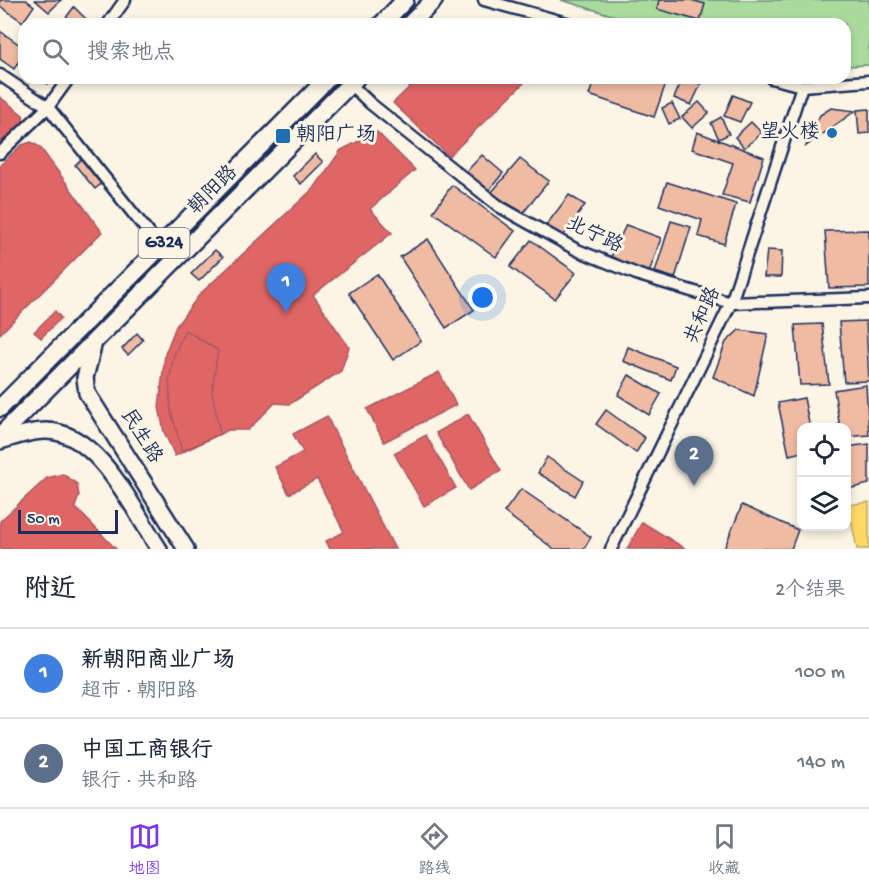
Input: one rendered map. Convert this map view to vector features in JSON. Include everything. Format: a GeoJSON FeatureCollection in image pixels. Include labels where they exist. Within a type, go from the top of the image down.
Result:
{"type":"FeatureCollection","features":[{"type":"Feature","properties":{"kind":"main road"},"geometry":{"type":"LineString","coordinates":[[387,18],[405,0]]}},
{"type":"Feature","properties":{"kind":"main road"},"geometry":{"type":"LineString","coordinates":[[416,18],[434,0]]}},
{"type":"Feature","properties":{"kind":"main road","name":"朝阳路"},"geometry":{"type":"LineString","coordinates":[[0,408],[322,84]]}},
{"type":"Feature","properties":{"kind":"main road","name":"朝阳路"},"geometry":{"type":"LineString","coordinates":[[0,439],[350,84]]}},
{"type":"Feature","properties":{"kind":"main road","name":"民生路"},"geometry":{"type":"LineString","coordinates":[[94,342],[85,378],[87,393],[186,549]]}},
{"type":"Feature","properties":{"kind":"main road"},"geometry":{"type":"LineString","coordinates":[[0,439],[47,431],[69,436],[88,446],[106,467],[159,549]]}},
{"type":"Feature","properties":{"kind":"street"},"geometry":{"type":"LineString","coordinates":[[112,18],[125,0]]}},
{"type":"Feature","properties":{"kind":"street"},"geometry":{"type":"LineString","coordinates":[[484,0],[548,18]]}},
{"type":"Feature","properties":{"kind":"street"},"geometry":{"type":"LineString","coordinates":[[0,75],[48,107],[160,247]]}},
{"type":"Feature","properties":{"kind":"street"},"geometry":{"type":"LineString","coordinates":[[851,82],[869,81]]}},
{"type":"Feature","properties":{"kind":"street"},"geometry":{"type":"LineString","coordinates":[[0,153],[48,107],[65,84]]}},
{"type":"Feature","properties":{"kind":"street","name":"北宁路"},"geometry":{"type":"LineString","coordinates":[[355,84],[371,104],[500,207],[577,250],[639,275],[731,303],[869,298]]}},
{"type":"Feature","properties":{"kind":"street"},"geometry":{"type":"LineString","coordinates":[[794,84],[802,86],[829,84]]}},
{"type":"Feature","properties":{"kind":"street","name":"共和路"},"geometry":{"type":"LineString","coordinates":[[611,549],[731,303],[802,86]]}},
{"type":"Feature","properties":{"kind":"green space"},"geometry":{"type":"Polygon","coordinates":[[[561,0],[869,0],[869,65],[851,66],[851,18],[622,18],[561,0]]]}},
{"type":"Feature","properties":{"kind":"building: 住宅"},"geometry":{"type":"Polygon","coordinates":[[[21,232],[56,267],[0,324],[0,252],[21,232]]]}},
{"type":"Feature","properties":{"kind":"building: 住宅"},"geometry":{"type":"Polygon","coordinates":[[[869,502],[869,549],[857,549],[851,520],[851,505],[869,502]]]}},
{"type":"Feature","properties":{"kind":"building: 商业"},"geometry":{"type":"Polygon","coordinates":[[[413,84],[523,84],[449,156],[393,103],[413,84]]]}},
{"type":"Feature","properties":{"kind":"building: 商业"},"geometry":{"type":"Polygon","coordinates":[[[0,97],[23,115],[24,122],[0,145],[0,97]]]}},
{"type":"Feature","properties":{"kind":"building: 商业"},"geometry":{"type":"Polygon","coordinates":[[[377,132],[415,170],[370,209],[392,233],[313,295],[349,347],[341,371],[290,404],[275,403],[248,430],[228,430],[175,456],[164,432],[159,407],[165,354],[176,326],[200,294],[315,187],[341,150],[377,132]]]}},
{"type":"Feature","properties":{"kind":"building: 商业"},"geometry":{"type":"Polygon","coordinates":[[[31,142],[40,147],[102,232],[0,334],[0,165],[22,145],[31,142]]]}},
{"type":"Feature","properties":{"kind":"building: 商业"},"geometry":{"type":"Polygon","coordinates":[[[55,311],[61,318],[41,338],[34,332],[55,311]]]}},
{"type":"Feature","properties":{"kind":"building: 商业"},"geometry":{"type":"Polygon","coordinates":[[[185,330],[218,350],[212,392],[220,434],[182,451],[171,411],[169,381],[174,355],[185,330]]]}},
{"type":"Feature","properties":{"kind":"building: 商业"},"geometry":{"type":"Polygon","coordinates":[[[439,372],[456,405],[384,442],[367,409],[439,372]]]}},
{"type":"Feature","properties":{"kind":"building: 商业"},"geometry":{"type":"Polygon","coordinates":[[[468,414],[501,471],[469,490],[436,433],[468,414]]]}},
{"type":"Feature","properties":{"kind":"building: 商业"},"geometry":{"type":"Polygon","coordinates":[[[327,416],[395,549],[330,549],[326,541],[344,532],[317,479],[289,494],[275,467],[303,452],[293,434],[327,416]]]}},
{"type":"Feature","properties":{"kind":"building: 商业"},"geometry":{"type":"Polygon","coordinates":[[[426,435],[456,488],[424,506],[394,453],[426,435]]]}},
{"type":"Feature","properties":{"kind":"building: 商业"},"geometry":{"type":"Polygon","coordinates":[[[63,474],[77,484],[79,496],[75,507],[116,549],[0,549],[0,521],[47,478],[63,474]]]}},
{"type":"Feature","properties":{"kind":"building: 商业"},"geometry":{"type":"Polygon","coordinates":[[[642,522],[686,549],[627,549],[642,522]]]}},
{"type":"Feature","properties":{"kind":"building: 其他"},"geometry":{"type":"Polygon","coordinates":[[[0,0],[26,0],[34,6],[26,18],[18,19],[0,6],[0,0]]]}},
{"type":"Feature","properties":{"kind":"building: 其他"},"geometry":{"type":"Polygon","coordinates":[[[35,0],[61,0],[49,12],[35,0]]]}},
{"type":"Feature","properties":{"kind":"building: 其他"},"geometry":{"type":"Polygon","coordinates":[[[659,0],[691,0],[705,4],[701,18],[689,18],[657,9],[659,0]]]}},
{"type":"Feature","properties":{"kind":"building: 其他"},"geometry":{"type":"Polygon","coordinates":[[[74,7],[85,18],[66,18],[74,7]]]}},
{"type":"Feature","properties":{"kind":"building: 其他"},"geometry":{"type":"Polygon","coordinates":[[[0,31],[18,44],[18,63],[14,69],[0,59],[0,31]]]}},
{"type":"Feature","properties":{"kind":"building: 其他"},"geometry":{"type":"Polygon","coordinates":[[[593,84],[666,84],[654,117],[589,95],[593,84]]]}},
{"type":"Feature","properties":{"kind":"building: 其他"},"geometry":{"type":"Polygon","coordinates":[[[680,84],[701,84],[691,105],[674,98],[680,84]]]}},
{"type":"Feature","properties":{"kind":"building: 其他"},"geometry":{"type":"Polygon","coordinates":[[[733,95],[750,102],[740,122],[724,116],[733,95]]]}},
{"type":"Feature","properties":{"kind":"building: 其他"},"geometry":{"type":"Polygon","coordinates":[[[699,102],[709,113],[692,128],[682,117],[699,102]]]}},
{"type":"Feature","properties":{"kind":"building: 其他"},"geometry":{"type":"Polygon","coordinates":[[[672,103],[680,119],[669,124],[662,108],[672,103]]]}},
{"type":"Feature","properties":{"kind":"building: 其他"},"geometry":{"type":"Polygon","coordinates":[[[831,108],[855,111],[806,146],[820,115],[831,108]]]}},
{"type":"Feature","properties":{"kind":"building: 其他"},"geometry":{"type":"Polygon","coordinates":[[[869,109],[869,133],[859,134],[857,110],[869,109]]]}},
{"type":"Feature","properties":{"kind":"building: 其他"},"geometry":{"type":"Polygon","coordinates":[[[721,117],[729,134],[719,139],[711,123],[721,117]]]}},
{"type":"Feature","properties":{"kind":"building: 其他"},"geometry":{"type":"Polygon","coordinates":[[[751,122],[762,133],[744,148],[735,137],[751,122]]]}},
{"type":"Feature","properties":{"kind":"building: 其他"},"geometry":{"type":"Polygon","coordinates":[[[697,132],[764,157],[750,202],[722,195],[733,163],[692,149],[697,132]]]}},
{"type":"Feature","properties":{"kind":"building: 其他"},"geometry":{"type":"Polygon","coordinates":[[[315,154],[323,162],[301,184],[293,176],[315,154]]]}},
{"type":"Feature","properties":{"kind":"building: 其他"},"geometry":{"type":"Polygon","coordinates":[[[482,155],[503,173],[489,190],[466,172],[482,155]]]}},
{"type":"Feature","properties":{"kind":"building: 其他"},"geometry":{"type":"Polygon","coordinates":[[[81,159],[101,184],[95,189],[75,165],[81,159]]]}},
{"type":"Feature","properties":{"kind":"building: 其他"},"geometry":{"type":"Polygon","coordinates":[[[520,159],[549,181],[523,213],[491,193],[520,159]]]}},
{"type":"Feature","properties":{"kind":"building: 其他"},"geometry":{"type":"Polygon","coordinates":[[[667,182],[736,204],[724,244],[698,236],[702,220],[659,205],[667,182]]]}},
{"type":"Feature","properties":{"kind":"building: 其他"},"geometry":{"type":"Polygon","coordinates":[[[452,185],[515,231],[496,257],[433,212],[452,185]]]}},
{"type":"Feature","properties":{"kind":"building: 其他"},"geometry":{"type":"Polygon","coordinates":[[[569,195],[585,205],[562,238],[544,228],[569,195]]]}},
{"type":"Feature","properties":{"kind":"building: 其他"},"geometry":{"type":"Polygon","coordinates":[[[671,221],[691,227],[675,278],[655,272],[671,221]]]}},
{"type":"Feature","properties":{"kind":"building: 其他"},"geometry":{"type":"Polygon","coordinates":[[[626,225],[661,238],[649,273],[610,259],[626,225]]]}},
{"type":"Feature","properties":{"kind":"building: 其他"},"geometry":{"type":"Polygon","coordinates":[[[869,230],[869,287],[829,288],[825,231],[869,230]]]}},
{"type":"Feature","properties":{"kind":"building: 其他"},"geometry":{"type":"Polygon","coordinates":[[[428,239],[474,310],[446,328],[400,257],[428,239]]]}},
{"type":"Feature","properties":{"kind":"building: 其他"},"geometry":{"type":"Polygon","coordinates":[[[531,240],[576,273],[555,299],[510,267],[531,240]]]}},
{"type":"Feature","properties":{"kind":"building: 其他"},"geometry":{"type":"Polygon","coordinates":[[[215,250],[223,257],[199,281],[191,274],[215,250]]]}},
{"type":"Feature","properties":{"kind":"building: 其他"},"geometry":{"type":"Polygon","coordinates":[[[767,250],[782,251],[781,277],[764,277],[767,250]]]}},
{"type":"Feature","properties":{"kind":"building: 其他"},"geometry":{"type":"Polygon","coordinates":[[[377,274],[421,341],[393,360],[349,293],[377,274]]]}},
{"type":"Feature","properties":{"kind":"building: 其他"},"geometry":{"type":"Polygon","coordinates":[[[866,321],[869,381],[844,382],[839,322],[866,321]]]}},
{"type":"Feature","properties":{"kind":"building: 其他"},"geometry":{"type":"Polygon","coordinates":[[[822,324],[829,384],[800,385],[795,325],[822,324]]]}},
{"type":"Feature","properties":{"kind":"building: 其他"},"geometry":{"type":"Polygon","coordinates":[[[739,330],[768,334],[754,396],[713,377],[726,342],[739,330]]]}},
{"type":"Feature","properties":{"kind":"building: 其他"},"geometry":{"type":"Polygon","coordinates":[[[137,333],[143,340],[128,355],[122,349],[137,333]]]}},
{"type":"Feature","properties":{"kind":"building: 其他"},"geometry":{"type":"Polygon","coordinates":[[[628,347],[676,366],[671,380],[623,361],[628,347]]]}},
{"type":"Feature","properties":{"kind":"building: 其他"},"geometry":{"type":"Polygon","coordinates":[[[629,375],[661,394],[649,415],[618,395],[629,375]]]}},
{"type":"Feature","properties":{"kind":"building: 其他"},"geometry":{"type":"Polygon","coordinates":[[[866,385],[869,435],[851,437],[851,423],[839,423],[834,390],[866,385]]]}},
{"type":"Feature","properties":{"kind":"building: 其他"},"geometry":{"type":"Polygon","coordinates":[[[804,398],[809,423],[797,423],[797,453],[789,455],[778,403],[804,398]]]}},
{"type":"Feature","properties":{"kind":"building: 其他"},"geometry":{"type":"Polygon","coordinates":[[[606,410],[645,438],[636,453],[596,424],[606,410]]]}},
{"type":"Feature","properties":{"kind":"building: 其他"},"geometry":{"type":"Polygon","coordinates":[[[869,444],[869,484],[851,488],[851,477],[851,446],[869,444]]]}},
{"type":"Feature","properties":{"kind":"building: 其他"},"geometry":{"type":"Polygon","coordinates":[[[547,457],[583,481],[575,496],[538,473],[547,457]]]}},
{"type":"Feature","properties":{"kind":"building: 其他"},"geometry":{"type":"Polygon","coordinates":[[[521,489],[591,537],[584,549],[554,549],[504,512],[521,489]]]}},
{"type":"Feature","properties":{"kind":"building: 其他"},"geometry":{"type":"Polygon","coordinates":[[[742,505],[798,531],[791,549],[724,549],[742,505]]]}},
{"type":"Feature","properties":{"kind":"place","name":"望火楼"},"geometry":{"type":"Point","coordinates":[832,133]}},
{"type":"Feature","properties":{"kind":"place","name":"朝阳广场"},"geometry":{"type":"Point","coordinates":[283,136]}},
{"type":"Feature","properties":{"kind":"place","name":"新朝阳商业广场"},"geometry":{"type":"Point","coordinates":[286,313]}},
{"type":"Feature","properties":{"kind":"place","name":"中国工商银行"},"geometry":{"type":"Point","coordinates":[694,486]}}]}
